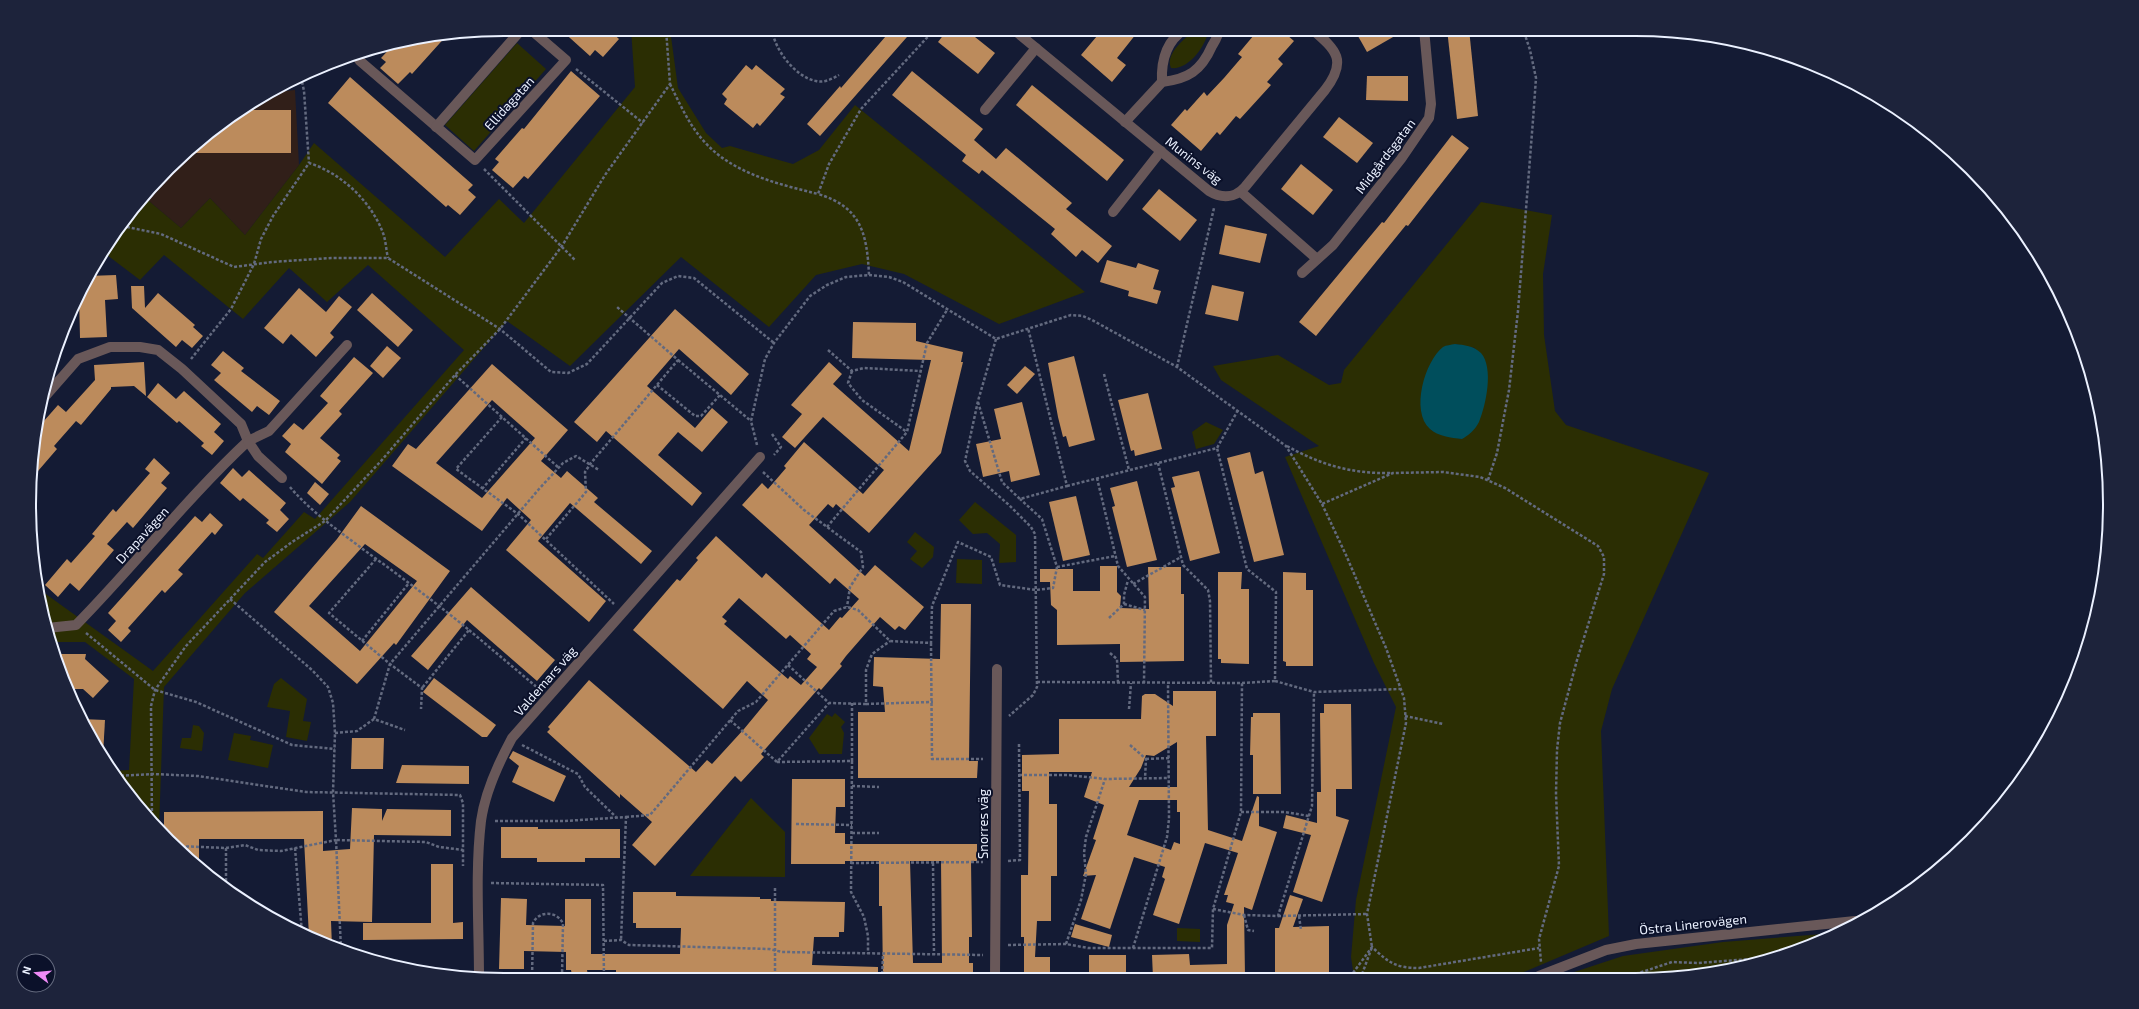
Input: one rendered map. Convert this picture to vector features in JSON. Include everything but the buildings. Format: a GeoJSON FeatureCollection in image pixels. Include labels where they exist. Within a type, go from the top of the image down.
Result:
{"type":"FeatureCollection","features":[{"type":"Feature","properties":{"kind":"street"},"geometry":{"type":"LineString","coordinates":[[436,127],[516,36]]}},
{"type":"Feature","properties":{"kind":"street"},"geometry":{"type":"LineString","coordinates":[[538,36],[566,60]]}},
{"type":"Feature","properties":{"kind":"street","name":"Munins väg"},"geometry":{"type":"LineString","coordinates":[[1021,36],[1208,190],[1217,195],[1231,197],[1241,192]]}},
{"type":"Feature","properties":{"kind":"street"},"geometry":{"type":"LineString","coordinates":[[1126,122],[1162,82],[1163,57],[1171,42],[1177,36]]}},
{"type":"Feature","properties":{"kind":"street"},"geometry":{"type":"LineString","coordinates":[[1162,82],[1179,80],[1196,72],[1210,52],[1216,36]]}},
{"type":"Feature","properties":{"kind":"street"},"geometry":{"type":"LineString","coordinates":[[1318,259],[1241,192],[1325,90],[1336,73],[1338,65],[1335,51],[1319,36]]}},
{"type":"Feature","properties":{"kind":"street","name":"Midgårdsgatan"},"geometry":{"type":"LineString","coordinates":[[1302,273],[1333,245],[1401,159],[1429,118],[1431,104],[1425,36]]}},
{"type":"Feature","properties":{"kind":"street"},"geometry":{"type":"LineString","coordinates":[[985,110],[1036,48]]}},
{"type":"Feature","properties":{"kind":"street"},"geometry":{"type":"LineString","coordinates":[[359,59],[475,160]]}},
{"type":"Feature","properties":{"kind":"street","name":"Ellidagatan"},"geometry":{"type":"LineString","coordinates":[[475,160],[566,60]]}},
{"type":"Feature","properties":{"kind":"street"},"geometry":{"type":"LineString","coordinates":[[1113,212],[1160,151]]}},
{"type":"Feature","properties":{"kind":"street","name":"Drapavägen"},"geometry":{"type":"LineString","coordinates":[[76,625],[155,541],[216,471],[248,441],[269,431],[347,345]]}},
{"type":"Feature","properties":{"kind":"street"},"geometry":{"type":"LineString","coordinates":[[50,391],[78,359],[110,347],[140,347],[158,350],[182,369],[241,424],[248,441],[258,456],[282,478]]}},
{"type":"Feature","properties":{"kind":"street","name":"Valdemars väg"},"geometry":{"type":"LineString","coordinates":[[479,972],[478,883],[481,820],[495,771],[512,738],[757,460]]}},
{"type":"Feature","properties":{"kind":"street"},"geometry":{"type":"LineString","coordinates":[[52,627],[76,625]]}},
{"type":"Feature","properties":{"kind":"street","name":"Snorres väg"},"geometry":{"type":"LineString","coordinates":[[995,973],[997,670]]}},
{"type":"Feature","properties":{"kind":"street","name":"Östra Linerovägen"},"geometry":{"type":"LineString","coordinates":[[1548,973],[1606,950],[1636,944],[1848,922]]}},
{"type":"Feature","properties":{"kind":"path"},"geometry":{"type":"LineString","coordinates":[[667,36],[670,84],[686,116],[702,139],[720,156],[759,177],[832,198],[847,207],[859,222],[868,253],[869,275]]}},
{"type":"Feature","properties":{"kind":"path"},"geometry":{"type":"LineString","coordinates":[[773,36],[787,61],[803,76],[816,81],[826,81],[839,75]]}},
{"type":"Feature","properties":{"kind":"path"},"geometry":{"type":"LineString","coordinates":[[818,194],[829,164],[861,109],[929,36]]}},
{"type":"Feature","properties":{"kind":"path"},"geometry":{"type":"LineString","coordinates":[[1488,480],[1496,453],[1509,390],[1518,311],[1536,78],[1530,50],[1525,36]]}},
{"type":"Feature","properties":{"kind":"path"},"geometry":{"type":"LineString","coordinates":[[566,60],[642,123]]}},
{"type":"Feature","properties":{"kind":"path"},"geometry":{"type":"LineString","coordinates":[[182,369],[231,309],[254,264],[261,238],[273,216],[309,163],[302,82]]}},
{"type":"Feature","properties":{"kind":"path"},"geometry":{"type":"LineString","coordinates":[[152,813],[153,774],[151,706],[154,690],[186,646],[265,562],[292,542],[325,521],[381,461],[455,375],[500,329],[562,246],[605,175],[670,84]]}},
{"type":"Feature","properties":{"kind":"path"},"geometry":{"type":"LineString","coordinates":[[475,160],[576,260]]}},
{"type":"Feature","properties":{"kind":"path"},"geometry":{"type":"LineString","coordinates":[[309,163],[330,173],[351,188],[367,204],[383,234],[388,258]]}},
{"type":"Feature","properties":{"kind":"path"},"geometry":{"type":"LineString","coordinates":[[1177,367],[1217,195]]}},
{"type":"Feature","properties":{"kind":"path"},"geometry":{"type":"LineString","coordinates":[[127,227],[161,234],[234,267],[331,258],[388,258],[500,329],[551,372],[559,374],[568,373],[587,364],[662,283],[678,276],[694,278],[774,343]]}},
{"type":"Feature","properties":{"kind":"path"},"geometry":{"type":"LineString","coordinates":[[847,607],[850,587],[863,567],[861,552],[804,510],[757,460],[751,421],[765,359],[774,343],[810,296],[827,285],[846,277],[869,275],[889,277],[903,282],[996,339],[1070,315],[1083,316],[1177,367],[1286,446],[1325,465],[1366,474],[1443,472],[1488,480],[1505,488],[1598,546],[1604,557],[1604,574],[1577,660],[1560,723],[1556,750],[1559,866],[1540,930],[1539,948],[1541,973]]}},
{"type":"Feature","properties":{"kind":"path"},"geometry":{"type":"LineString","coordinates":[[617,307],[751,421]]}},
{"type":"Feature","properties":{"kind":"path"},"geometry":{"type":"LineString","coordinates":[[827,526],[907,432],[927,343],[947,310]]}},
{"type":"Feature","properties":{"kind":"path"},"geometry":{"type":"LineString","coordinates":[[1028,328],[1067,486]]}},
{"type":"Feature","properties":{"kind":"path"},"geometry":{"type":"LineString","coordinates":[[996,339],[978,402],[965,461],[970,471],[1009,505],[1031,527],[1035,534],[1037,682],[1033,695],[1008,717],[1007,722]]}},
{"type":"Feature","properties":{"kind":"path"},"geometry":{"type":"LineString","coordinates":[[828,350],[852,371]]}},
{"type":"Feature","properties":{"kind":"path"},"geometry":{"type":"LineString","coordinates":[[546,539],[586,492],[585,472],[591,463],[678,360]]}},
{"type":"Feature","properties":{"kind":"path"},"geometry":{"type":"LineString","coordinates":[[852,371],[864,368],[920,371]]}},
{"type":"Feature","properties":{"kind":"path"},"geometry":{"type":"LineString","coordinates":[[852,371],[848,383],[862,400],[907,432]]}},
{"type":"Feature","properties":{"kind":"path"},"geometry":{"type":"LineString","coordinates":[[1104,374],[1129,470]]}},
{"type":"Feature","properties":{"kind":"path"},"geometry":{"type":"LineString","coordinates":[[455,375],[559,468]]}},
{"type":"Feature","properties":{"kind":"path"},"geometry":{"type":"LineString","coordinates":[[657,385],[695,416],[701,416],[720,395]]}},
{"type":"Feature","properties":{"kind":"path"},"geometry":{"type":"LineString","coordinates":[[978,402],[1002,482],[1042,519],[1057,567],[1053,588],[1036,590],[1000,585],[991,557],[958,542],[932,606],[932,758],[997,759]]}},
{"type":"Feature","properties":{"kind":"path"},"geometry":{"type":"LineString","coordinates":[[1238,410],[1218,448],[1247,569],[1276,592],[1275,681]]}},
{"type":"Feature","properties":{"kind":"path"},"geometry":{"type":"LineString","coordinates":[[502,417],[456,469],[518,514],[623,612]]}},
{"type":"Feature","properties":{"kind":"path"},"geometry":{"type":"LineString","coordinates":[[771,458],[781,447],[772,434]]}},
{"type":"Feature","properties":{"kind":"path"},"geometry":{"type":"LineString","coordinates":[[482,489],[526,438]]}},
{"type":"Feature","properties":{"kind":"path"},"geometry":{"type":"LineString","coordinates":[[1286,446],[1322,504],[1350,562],[1386,648],[1400,689],[1406,716],[1400,758],[1367,914],[1372,947],[1362,973]]}},
{"type":"Feature","properties":{"kind":"path"},"geometry":{"type":"LineString","coordinates":[[1020,499],[1218,448]]}},
{"type":"Feature","properties":{"kind":"path"},"geometry":{"type":"LineString","coordinates":[[336,733],[357,731],[374,719],[390,664],[559,468],[576,456],[591,463],[598,470]]}},
{"type":"Feature","properties":{"kind":"path"},"geometry":{"type":"LineString","coordinates":[[1158,463],[1183,565],[1208,590],[1210,601],[1211,683]]}},
{"type":"Feature","properties":{"kind":"path"},"geometry":{"type":"LineString","coordinates":[[1322,504],[1393,473]]}},
{"type":"Feature","properties":{"kind":"path"},"geometry":{"type":"LineString","coordinates":[[282,478],[301,500],[325,521],[440,606],[549,697]]}},
{"type":"Feature","properties":{"kind":"path"},"geometry":{"type":"LineString","coordinates":[[1097,478],[1118,566],[1132,584],[1145,597],[1144,683]]}},
{"type":"Feature","properties":{"kind":"path"},"geometry":{"type":"LineString","coordinates":[[1057,567],[1115,556]]}},
{"type":"Feature","properties":{"kind":"path"},"geometry":{"type":"LineString","coordinates":[[1132,584],[1181,557]]}},
{"type":"Feature","properties":{"kind":"path"},"geometry":{"type":"LineString","coordinates":[[376,559],[329,613],[390,664],[422,688]]}},
{"type":"Feature","properties":{"kind":"path"},"geometry":{"type":"LineString","coordinates":[[1109,618],[1124,604],[1124,595],[1128,579]]}},
{"type":"Feature","properties":{"kind":"path"},"geometry":{"type":"LineString","coordinates":[[362,641],[409,583]]}},
{"type":"Feature","properties":{"kind":"path"},"geometry":{"type":"LineString","coordinates":[[230,599],[312,670],[328,687],[333,702],[336,733],[333,792],[341,943]]}},
{"type":"Feature","properties":{"kind":"path"},"geometry":{"type":"LineString","coordinates":[[1124,604],[1145,610]]}},
{"type":"Feature","properties":{"kind":"path"},"geometry":{"type":"LineString","coordinates":[[493,821],[564,821],[617,818],[650,814],[738,711],[756,702],[834,611],[847,607],[858,610],[890,641]]}},
{"type":"Feature","properties":{"kind":"path"},"geometry":{"type":"LineString","coordinates":[[76,625],[154,690],[196,702],[292,745],[335,748]]}},
{"type":"Feature","properties":{"kind":"path"},"geometry":{"type":"LineString","coordinates":[[421,709],[422,688],[468,630]]}},
{"type":"Feature","properties":{"kind":"path"},"geometry":{"type":"LineString","coordinates":[[866,704],[866,670],[872,654],[890,641],[932,643]]}},
{"type":"Feature","properties":{"kind":"path"},"geometry":{"type":"LineString","coordinates":[[1110,653],[1117,659],[1118,683]]}},
{"type":"Feature","properties":{"kind":"path"},"geometry":{"type":"LineString","coordinates":[[788,664],[829,703],[866,704],[933,702]]}},
{"type":"Feature","properties":{"kind":"path"},"geometry":{"type":"LineString","coordinates":[[1037,682],[1242,683],[1275,681],[1314,692],[1400,689]]}},
{"type":"Feature","properties":{"kind":"path"},"geometry":{"type":"LineString","coordinates":[[1129,709],[1131,683]]}},
{"type":"Feature","properties":{"kind":"path"},"geometry":{"type":"LineString","coordinates":[[1133,948],[1167,837],[1169,819],[1168,683]]}},
{"type":"Feature","properties":{"kind":"path"},"geometry":{"type":"LineString","coordinates":[[1006,945],[1066,944],[1088,948],[1212,948],[1213,909],[1241,812],[1242,683]]}},
{"type":"Feature","properties":{"kind":"path"},"geometry":{"type":"LineString","coordinates":[[1278,916],[1312,806],[1314,692]]}},
{"type":"Feature","properties":{"kind":"path"},"geometry":{"type":"LineString","coordinates":[[777,762],[829,703]]}},
{"type":"Feature","properties":{"kind":"path"},"geometry":{"type":"LineString","coordinates":[[852,703],[851,892],[864,917],[868,936],[868,954]]}},
{"type":"Feature","properties":{"kind":"path"},"geometry":{"type":"LineString","coordinates":[[1406,716],[1443,724]]}},
{"type":"Feature","properties":{"kind":"path"},"geometry":{"type":"LineString","coordinates":[[374,719],[405,730]]}},
{"type":"Feature","properties":{"kind":"path"},"geometry":{"type":"LineString","coordinates":[[730,720],[777,762],[852,761]]}},
{"type":"Feature","properties":{"kind":"path"},"geometry":{"type":"LineString","coordinates":[[524,739],[520,744],[578,774],[585,787],[617,818]]}},
{"type":"Feature","properties":{"kind":"path"},"geometry":{"type":"LineString","coordinates":[[851,863],[996,862],[1020,860],[1019,744]]}},
{"type":"Feature","properties":{"kind":"path"},"geometry":{"type":"LineString","coordinates":[[1130,745],[1146,760],[1169,758]]}},
{"type":"Feature","properties":{"kind":"path"},"geometry":{"type":"LineString","coordinates":[[1145,778],[1146,760]]}},
{"type":"Feature","properties":{"kind":"path"},"geometry":{"type":"LineString","coordinates":[[123,776],[153,774],[198,776],[306,792],[460,794],[463,803],[463,870]]}},
{"type":"Feature","properties":{"kind":"path"},"geometry":{"type":"LineString","coordinates":[[1019,775],[1068,775],[1105,779],[1169,778]]}},
{"type":"Feature","properties":{"kind":"path"},"geometry":{"type":"LineString","coordinates":[[1066,944],[1081,900],[1086,874],[1084,853],[1086,837],[1105,779]]}},
{"type":"Feature","properties":{"kind":"path"},"geometry":{"type":"LineString","coordinates":[[852,786],[879,787]]}},
{"type":"Feature","properties":{"kind":"path"},"geometry":{"type":"LineString","coordinates":[[1241,812],[1285,812],[1309,816]]}},
{"type":"Feature","properties":{"kind":"path"},"geometry":{"type":"LineString","coordinates":[[493,828],[494,813]]}},
{"type":"Feature","properties":{"kind":"path"},"geometry":{"type":"LineString","coordinates":[[621,940],[626,817]]}},
{"type":"Feature","properties":{"kind":"path"},"geometry":{"type":"LineString","coordinates":[[796,824],[852,825]]}},
{"type":"Feature","properties":{"kind":"path"},"geometry":{"type":"LineString","coordinates":[[852,833],[879,834]]}},
{"type":"Feature","properties":{"kind":"path"},"geometry":{"type":"LineString","coordinates":[[184,846],[226,848],[245,845],[258,850],[281,851],[336,840],[426,842],[439,847],[463,850]]}},
{"type":"Feature","properties":{"kind":"path"},"geometry":{"type":"LineString","coordinates":[[226,848],[226,881]]}},
{"type":"Feature","properties":{"kind":"path"},"geometry":{"type":"LineString","coordinates":[[295,848],[302,927]]}},
{"type":"Feature","properties":{"kind":"path"},"geometry":{"type":"LineString","coordinates":[[933,863],[934,955]]}},
{"type":"Feature","properties":{"kind":"path"},"geometry":{"type":"LineString","coordinates":[[491,876],[491,890]]}},
{"type":"Feature","properties":{"kind":"path"},"geometry":{"type":"LineString","coordinates":[[478,883],[603,885],[604,973]]}},
{"type":"Feature","properties":{"kind":"path"},"geometry":{"type":"LineString","coordinates":[[774,888],[775,973]]}},
{"type":"Feature","properties":{"kind":"path"},"geometry":{"type":"LineString","coordinates":[[1213,909],[1244,915],[1299,916],[1367,914]]}},
{"type":"Feature","properties":{"kind":"path"},"geometry":{"type":"LineString","coordinates":[[532,973],[533,923],[535,918],[540,914],[555,914],[560,917],[563,924],[562,973]]}},
{"type":"Feature","properties":{"kind":"path"},"geometry":{"type":"LineString","coordinates":[[1244,915],[1248,930],[1254,932]]}},
{"type":"Feature","properties":{"kind":"path"},"geometry":{"type":"LineString","coordinates":[[1299,916],[1300,930]]}},
{"type":"Feature","properties":{"kind":"path"},"geometry":{"type":"LineString","coordinates":[[1006,938],[1006,951]]}},
{"type":"Feature","properties":{"kind":"path"},"geometry":{"type":"LineString","coordinates":[[604,941],[621,940],[629,945],[782,952],[996,955]]}},
{"type":"Feature","properties":{"kind":"path"},"geometry":{"type":"LineString","coordinates":[[1372,947],[1390,963],[1404,968],[1419,968],[1539,948]]}},
{"type":"Feature","properties":{"kind":"path"},"geometry":{"type":"LineString","coordinates":[[1353,973],[1372,947]]}},
{"type":"Feature","properties":{"kind":"path"},"geometry":{"type":"LineString","coordinates":[[882,973],[883,954]]}},
{"type":"Feature","properties":{"kind":"path"},"geometry":{"type":"LineString","coordinates":[[1640,973],[1672,962],[1698,963],[1746,959]]}},
{"type":"Feature","properties":{"kind":"shaded area"},"geometry":{"type":"Polygon","coordinates":[[[631,36],[671,36],[678,88],[706,133],[722,148],[730,146],[793,164],[819,150],[855,105],[1085,292],[999,324],[904,274],[862,264],[816,275],[769,327],[681,257],[570,366],[507,321],[350,502],[245,593],[164,687],[159,821],[119,771],[129,770],[134,679],[85,642],[57,642],[45,593],[153,671],[257,554],[263,558],[304,512],[315,519],[464,350],[368,265],[327,302],[289,268],[243,319],[164,255],[140,280],[108,256],[115,244],[148,200],[181,228],[210,198],[245,235],[299,165],[314,143],[445,257],[499,199],[524,223],[635,87],[631,36]]]}},
{"type":"Feature","properties":{"kind":"shaded area"},"geometry":{"type":"Polygon","coordinates":[[[1188,36],[1207,36],[1199,51],[1189,62],[1177,68],[1171,68],[1171,57],[1188,36]]]}},
{"type":"Feature","properties":{"kind":"shaded area"},"geometry":{"type":"Polygon","coordinates":[[[517,43],[546,69],[474,151],[445,125],[517,43]]]}},
{"type":"Feature","properties":{"kind":"shaded area"},"geometry":{"type":"Polygon","coordinates":[[[295,90],[299,165],[245,235],[210,198],[181,228],[148,200],[173,173],[219,133],[244,115],[284,91],[295,90]]]}},
{"type":"Feature","properties":{"kind":"shaded area"},"geometry":{"type":"Polygon","coordinates":[[[1481,202],[1552,215],[1543,274],[1544,335],[1555,411],[1566,425],[1709,473],[1612,689],[1601,731],[1609,936],[1521,973],[1353,973],[1351,957],[1356,900],[1396,707],[1374,663],[1285,457],[1319,446],[1221,380],[1213,366],[1278,355],[1329,385],[1341,383],[1344,370],[1481,202]],[[1455,344],[1429,367],[1425,382],[1430,429],[1439,434],[1462,439],[1475,348],[1455,344]]]}},
{"type":"Feature","properties":{"kind":"shaded area"},"geometry":{"type":"Polygon","coordinates":[[[1455,344],[1472,347],[1481,353],[1485,360],[1488,377],[1486,397],[1479,422],[1472,432],[1462,439],[1445,436],[1430,429],[1424,421],[1421,411],[1422,386],[1431,363],[1436,354],[1443,347],[1455,344]]]}},
{"type":"Feature","properties":{"kind":"shaded area"},"geometry":{"type":"Polygon","coordinates":[[[1206,422],[1223,430],[1214,444],[1196,449],[1192,432],[1206,422]]]}},
{"type":"Feature","properties":{"kind":"shaded area"},"geometry":{"type":"Polygon","coordinates":[[[975,502],[1016,535],[1016,562],[999,563],[1000,544],[987,533],[973,534],[959,520],[975,502]]]}},
{"type":"Feature","properties":{"kind":"shaded area"},"geometry":{"type":"Polygon","coordinates":[[[915,532],[934,547],[933,557],[922,568],[910,559],[917,551],[907,542],[915,532]]]}},
{"type":"Feature","properties":{"kind":"shaded area"},"geometry":{"type":"Polygon","coordinates":[[[957,559],[982,560],[982,584],[956,583],[957,559]]]}},
{"type":"Feature","properties":{"kind":"shaded area"},"geometry":{"type":"Polygon","coordinates":[[[281,678],[307,699],[303,721],[311,722],[307,741],[286,737],[290,711],[267,707],[274,684],[281,678]]]}},
{"type":"Feature","properties":{"kind":"shaded area"},"geometry":{"type":"Polygon","coordinates":[[[835,713],[845,722],[841,727],[844,733],[842,754],[819,754],[809,738],[827,714],[832,717],[835,713]]]}},
{"type":"Feature","properties":{"kind":"shaded area"},"geometry":{"type":"Polygon","coordinates":[[[193,725],[199,726],[204,733],[202,751],[180,748],[182,738],[191,738],[193,725]]]}},
{"type":"Feature","properties":{"kind":"shaded area"},"geometry":{"type":"Polygon","coordinates":[[[234,733],[251,736],[250,740],[273,745],[268,768],[228,760],[234,733]]]}},
{"type":"Feature","properties":{"kind":"shaded area"},"geometry":{"type":"Polygon","coordinates":[[[751,798],[785,832],[785,877],[690,876],[751,798]]]}},
{"type":"Feature","properties":{"kind":"shaded area"},"geometry":{"type":"Polygon","coordinates":[[[1177,928],[1200,929],[1200,942],[1177,941],[1177,928]]]}},
{"type":"Feature","properties":{"kind":"shaded area"},"geometry":{"type":"Polygon","coordinates":[[[1820,934],[1756,957],[1696,969],[1634,973],[1571,973],[1623,956],[1723,942],[1820,934]]]}}]}
